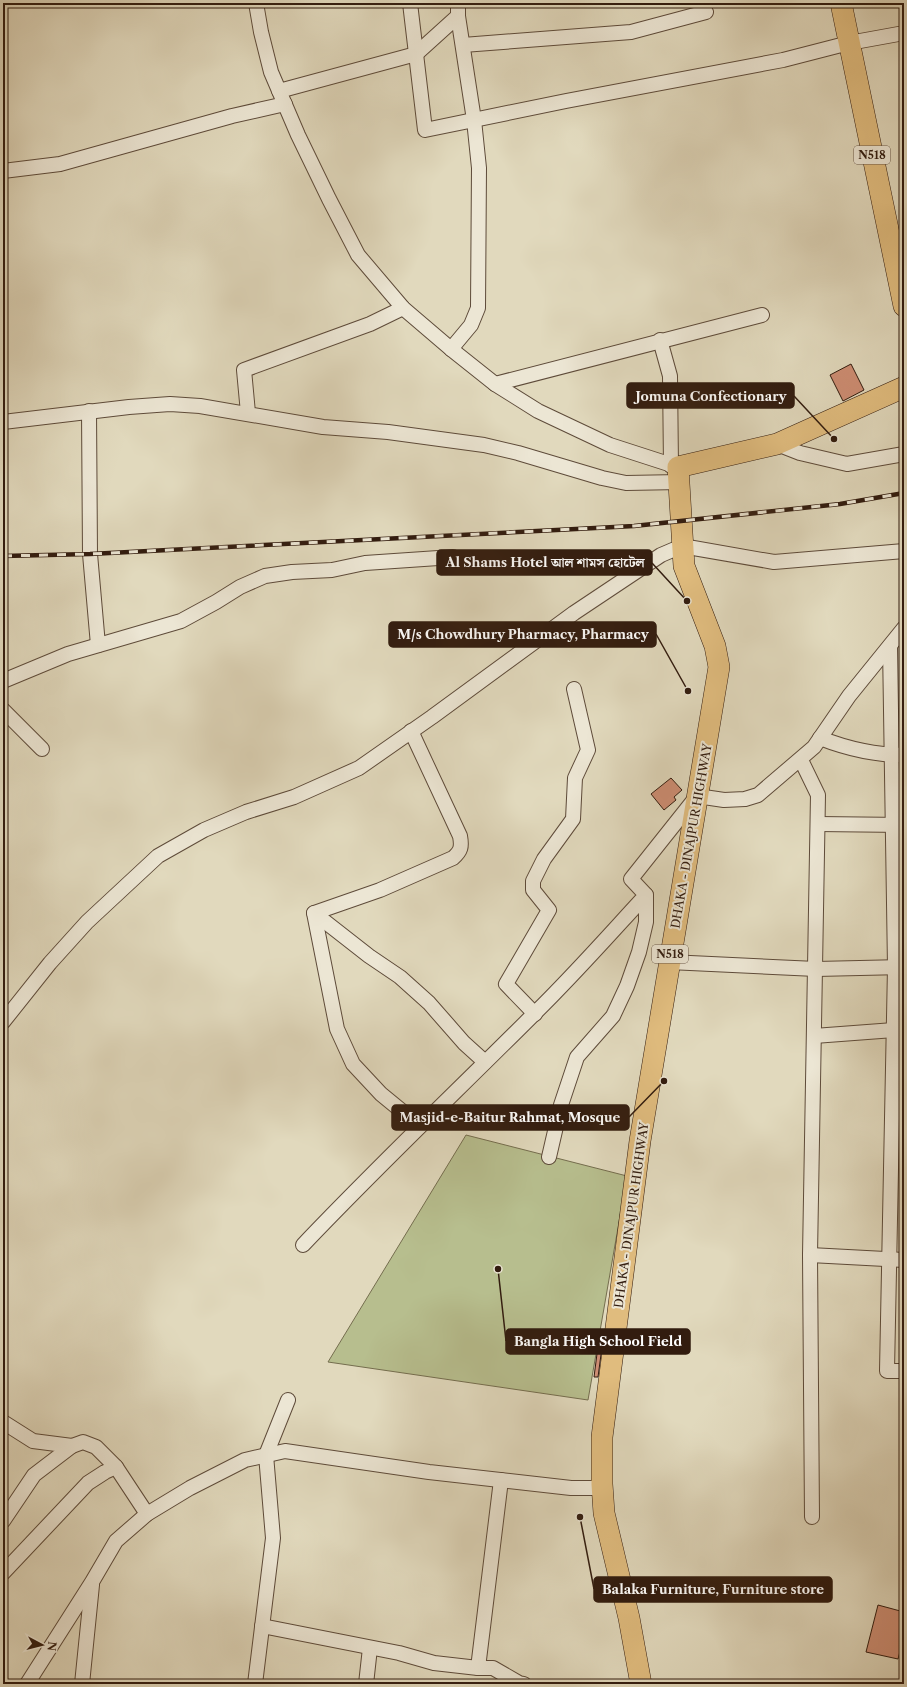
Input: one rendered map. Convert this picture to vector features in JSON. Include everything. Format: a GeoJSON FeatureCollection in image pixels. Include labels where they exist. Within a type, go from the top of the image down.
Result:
{"type":"FeatureCollection","features":[{"type":"Feature","properties":{"kind":"highway","name":"N518"},"geometry":{"type":"LineString","coordinates":[[841,3],[904,304]]}},
{"type":"Feature","properties":{"kind":"highway"},"geometry":{"type":"LineString","coordinates":[[677,471],[777,444],[904,387]]}},
{"type":"Feature","properties":{"kind":"highway","name":"DHAKA - DINAJPUR HIGHWAY"},"geometry":{"type":"LineString","coordinates":[[641,1684],[629,1618],[604,1513],[602,1484],[602,1437],[636,1172],[669,962],[716,694],[719,667],[715,646],[684,566],[677,471]]}},
{"type":"Feature","properties":{"kind":"street"},"geometry":{"type":"LineString","coordinates":[[256,3],[268,59],[279,91],[329,199],[358,255],[403,308],[494,384],[538,411],[610,445],[677,471]]}},
{"type":"Feature","properties":{"kind":"street"},"geometry":{"type":"LineString","coordinates":[[410,3],[425,130],[566,101],[783,60],[849,43],[904,33]]}},
{"type":"Feature","properties":{"kind":"street"},"geometry":{"type":"LineString","coordinates":[[279,91],[416,54],[458,9]]}},
{"type":"Feature","properties":{"kind":"street"},"geometry":{"type":"LineString","coordinates":[[451,349],[471,325],[478,308],[479,168],[474,120],[458,9]]}},
{"type":"Feature","properties":{"kind":"street"},"geometry":{"type":"LineString","coordinates":[[463,45],[631,32],[706,12]]}},
{"type":"Feature","properties":{"kind":"street"},"geometry":{"type":"LineString","coordinates":[[3,171],[60,164],[232,116],[285,104]]}},
{"type":"Feature","properties":{"kind":"street"},"geometry":{"type":"LineString","coordinates":[[248,414],[244,370],[370,324],[403,308]]}},
{"type":"Feature","properties":{"kind":"street"},"geometry":{"type":"LineString","coordinates":[[494,384],[660,340],[762,315]]}},
{"type":"Feature","properties":{"kind":"street"},"geometry":{"type":"LineString","coordinates":[[660,340],[670,376],[677,471]]}},
{"type":"Feature","properties":{"kind":"street"},"geometry":{"type":"LineString","coordinates":[[3,422],[89,410],[170,404],[200,406],[323,427],[388,432],[484,445],[518,453],[602,478],[626,483],[677,471]]}},
{"type":"Feature","properties":{"kind":"street"},"geometry":{"type":"LineString","coordinates":[[89,410],[88,475],[90,554],[98,646]]}},
{"type":"Feature","properties":{"kind":"street"},"geometry":{"type":"LineString","coordinates":[[777,444],[800,452],[847,464],[904,454]]}},
{"type":"Feature","properties":{"kind":"street"},"geometry":{"type":"LineString","coordinates":[[3,1022],[66,945],[88,922],[158,856],[204,830],[246,812],[294,797],[359,768],[574,612],[661,555],[682,546],[774,562],[904,552]]}},
{"type":"Feature","properties":{"kind":"street"},"geometry":{"type":"LineString","coordinates":[[3,681],[68,654],[181,621],[240,587],[265,576],[292,572],[332,570],[365,563],[453,557]]}},
{"type":"Feature","properties":{"kind":"street"},"geometry":{"type":"LineString","coordinates":[[549,1157],[561,1105],[576,1057],[613,1016],[639,952],[646,922],[646,895],[631,879],[697,796],[724,800],[745,799],[758,795],[801,760],[814,747],[849,696],[904,628]]}},
{"type":"Feature","properties":{"kind":"street"},"geometry":{"type":"LineString","coordinates":[[890,646],[898,755],[900,967],[894,1030],[886,1370],[904,1371]]}},
{"type":"Feature","properties":{"kind":"street"},"geometry":{"type":"LineString","coordinates":[[535,1014],[506,984],[549,910],[533,890],[534,881],[544,859],[573,819],[575,778],[588,750],[574,689]]}},
{"type":"Feature","properties":{"kind":"street"},"geometry":{"type":"LineString","coordinates":[[3,710],[42,749]]}},
{"type":"Feature","properties":{"kind":"street"},"geometry":{"type":"LineString","coordinates":[[314,914],[380,890],[453,858],[460,851],[460,836],[411,731]]}},
{"type":"Feature","properties":{"kind":"street"},"geometry":{"type":"LineString","coordinates":[[820,738],[849,748],[867,752],[898,755]]}},
{"type":"Feature","properties":{"kind":"street"},"geometry":{"type":"LineString","coordinates":[[801,760],[818,795],[810,1255],[812,1517]]}},
{"type":"Feature","properties":{"kind":"street"},"geometry":{"type":"LineString","coordinates":[[818,824],[899,825]]}},
{"type":"Feature","properties":{"kind":"street"},"geometry":{"type":"LineString","coordinates":[[303,1245],[363,1182],[535,1014],[592,955],[646,895]]}},
{"type":"Feature","properties":{"kind":"street"},"geometry":{"type":"LineString","coordinates":[[314,914],[369,956],[400,977],[429,1003],[464,1043],[485,1062]]}},
{"type":"Feature","properties":{"kind":"street"},"geometry":{"type":"LineString","coordinates":[[314,914],[337,1029],[353,1064],[381,1094],[420,1126]]}},
{"type":"Feature","properties":{"kind":"street"},"geometry":{"type":"LineString","coordinates":[[669,962],[816,969],[900,967]]}},
{"type":"Feature","properties":{"kind":"street"},"geometry":{"type":"LineString","coordinates":[[814,1036],[894,1030]]}},
{"type":"Feature","properties":{"kind":"street"},"geometry":{"type":"LineString","coordinates":[[810,1255],[904,1260]]}},
{"type":"Feature","properties":{"kind":"street"},"geometry":{"type":"LineString","coordinates":[[255,1684],[273,1538],[266,1455],[288,1400]]}},
{"type":"Feature","properties":{"kind":"street"},"geometry":{"type":"LineString","coordinates":[[3,1422],[33,1441],[72,1446]]}},
{"type":"Feature","properties":{"kind":"street"},"geometry":{"type":"LineString","coordinates":[[3,1521],[34,1475],[72,1446],[83,1442],[96,1447],[116,1467],[147,1514]]}},
{"type":"Feature","properties":{"kind":"street"},"geometry":{"type":"LineString","coordinates":[[27,1684],[92,1582],[116,1541],[147,1514],[190,1488],[245,1460],[285,1450],[429,1472],[571,1488],[601,1488],[602,1484]]}},
{"type":"Feature","properties":{"kind":"street"},"geometry":{"type":"LineString","coordinates":[[3,1573],[88,1483],[116,1467]]}},
{"type":"Feature","properties":{"kind":"street"},"geometry":{"type":"LineString","coordinates":[[478,1668],[501,1480]]}},
{"type":"Feature","properties":{"kind":"street"},"geometry":{"type":"LineString","coordinates":[[82,1684],[92,1582]]}},
{"type":"Feature","properties":{"kind":"street"},"geometry":{"type":"LineString","coordinates":[[262,1626],[434,1662],[478,1668],[493,1668],[519,1683],[524,1684]]}},
{"type":"Feature","properties":{"kind":"street"},"geometry":{"type":"LineString","coordinates":[[366,1684],[370,1648]]}},
{"type":"Feature","properties":{"kind":"green space"},"geometry":{"type":"Polygon","coordinates":[[[466,1135],[627,1176],[588,1400],[328,1362],[466,1135]]]}},
{"type":"Feature","properties":{"kind":"building"},"geometry":{"type":"Polygon","coordinates":[[[851,364],[864,390],[843,401],[830,375],[851,364]]]}},
{"type":"Feature","properties":{"kind":"building"},"geometry":{"type":"Polygon","coordinates":[[[671,778],[682,790],[674,797],[676,800],[664,810],[651,794],[671,778]]]}},
{"type":"Feature","properties":{"kind":"building"},"geometry":{"type":"Polygon","coordinates":[[[598,1346],[602,1347],[598,1377],[594,1377],[598,1346]]]}},
{"type":"Feature","properties":{"kind":"building"},"geometry":{"type":"Polygon","coordinates":[[[878,1605],[904,1612],[904,1636],[898,1659],[866,1652],[878,1605]]]}},
{"type":"Feature","properties":{"kind":"railway"},"geometry":{"type":"LineString","coordinates":[[3,556],[90,554],[634,526],[840,504],[904,493]]}},
{"type":"Feature","properties":{"kind":"place","name":"Jomuna Confectionary"},"geometry":{"type":"Point","coordinates":[834,439]}},
{"type":"Feature","properties":{"kind":"place","name":"Al Shams Hotel আল শামস হোটেল"},"geometry":{"type":"Point","coordinates":[687,601]}},
{"type":"Feature","properties":{"kind":"place","name":"M/s Chowdhury Pharmacy, Pharmacy"},"geometry":{"type":"Point","coordinates":[688,691]}},
{"type":"Feature","properties":{"kind":"place","name":"Masjid-e-Baitur Rahmat, Mosque"},"geometry":{"type":"Point","coordinates":[664,1081]}},
{"type":"Feature","properties":{"kind":"place","name":"Bangla High School Field"},"geometry":{"type":"Point","coordinates":[498,1269]}},
{"type":"Feature","properties":{"kind":"place","name":"Balaka Furniture, Furniture store"},"geometry":{"type":"Point","coordinates":[580,1517]}}]}
